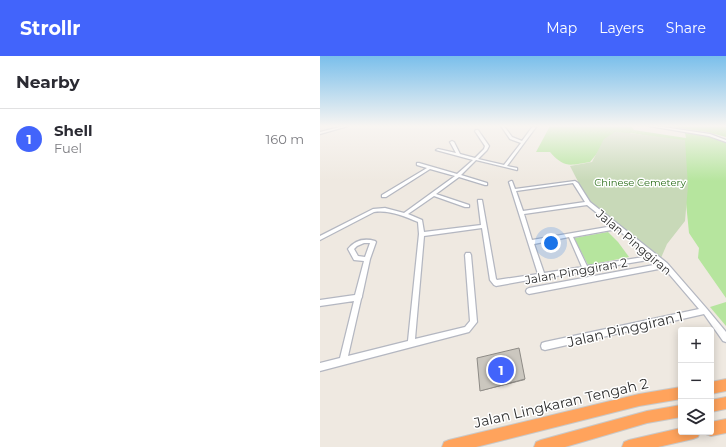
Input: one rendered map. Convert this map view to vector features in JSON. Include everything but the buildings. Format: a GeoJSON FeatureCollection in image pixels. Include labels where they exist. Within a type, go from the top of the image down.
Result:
{"type":"FeatureCollection","features":[{"type":"Feature","properties":{"kind":"highway"},"geometry":{"type":"LineString","coordinates":[[714,387],[726,385]]}},
{"type":"Feature","properties":{"kind":"highway","name":"Jalan Lingkaran Tengah 2"},"geometry":{"type":"LineString","coordinates":[[449,447],[639,400],[678,394]]}},
{"type":"Feature","properties":{"kind":"highway"},"geometry":{"type":"LineString","coordinates":[[714,405],[726,403]]}},
{"type":"Feature","properties":{"kind":"highway"},"geometry":{"type":"LineString","coordinates":[[541,447],[647,417],[678,412]]}},
{"type":"Feature","properties":{"kind":"highway"},"geometry":{"type":"LineString","coordinates":[[714,428],[726,426]]}},
{"type":"Feature","properties":{"kind":"highway"},"geometry":{"type":"LineString","coordinates":[[629,447],[680,435]]}},
{"type":"Feature","properties":{"kind":"street"},"geometry":{"type":"LineString","coordinates":[[453,144],[459,155]]}},
{"type":"Feature","properties":{"kind":"street"},"geometry":{"type":"LineString","coordinates":[[404,215],[458,176],[486,149],[485,144]]}},
{"type":"Feature","properties":{"kind":"street"},"geometry":{"type":"LineString","coordinates":[[505,166],[520,144]]}},
{"type":"Feature","properties":{"kind":"street"},"geometry":{"type":"LineString","coordinates":[[438,150],[516,169]]}},
{"type":"Feature","properties":{"kind":"street"},"geometry":{"type":"LineString","coordinates":[[418,164],[486,184]]}},
{"type":"Feature","properties":{"kind":"street"},"geometry":{"type":"LineString","coordinates":[[384,196],[429,168]]}},
{"type":"Feature","properties":{"kind":"street"},"geometry":{"type":"LineString","coordinates":[[512,182],[542,277]]}},
{"type":"Feature","properties":{"kind":"street","name":"Jalan Pinggiran"},"geometry":{"type":"LineString","coordinates":[[514,190],[574,182],[588,203],[665,265],[705,310],[726,338]]}},
{"type":"Feature","properties":{"kind":"street"},"geometry":{"type":"LineString","coordinates":[[433,194],[467,206]]}},
{"type":"Feature","properties":{"kind":"street"},"geometry":{"type":"LineString","coordinates":[[422,234],[484,226],[480,201]]}},
{"type":"Feature","properties":{"kind":"street"},"geometry":{"type":"LineString","coordinates":[[522,213],[588,203]]}},
{"type":"Feature","properties":{"kind":"street"},"geometry":{"type":"LineString","coordinates":[[320,238],[373,211],[388,210],[420,221],[422,234],[411,344]]}},
{"type":"Feature","properties":{"kind":"street","name":"Jalan Pinggiran 2"},"geometry":{"type":"LineString","coordinates":[[484,226],[493,280],[496,283],[542,277],[655,257]]}},
{"type":"Feature","properties":{"kind":"street"},"geometry":{"type":"LineString","coordinates":[[531,242],[617,227]]}},
{"type":"Feature","properties":{"kind":"street"},"geometry":{"type":"LineString","coordinates":[[570,235],[586,269]]}},
{"type":"Feature","properties":{"kind":"street"},"geometry":{"type":"LineString","coordinates":[[320,367],[467,330],[473,326],[474,322],[468,254]]}},
{"type":"Feature","properties":{"kind":"street"},"geometry":{"type":"LineString","coordinates":[[343,361],[367,259]]}},
{"type":"Feature","properties":{"kind":"street","name":"Jalan Pinggiran 2"},"geometry":{"type":"LineString","coordinates":[[529,290],[665,265]]}},
{"type":"Feature","properties":{"kind":"street"},"geometry":{"type":"LineString","coordinates":[[320,303],[359,297]]}},
{"type":"Feature","properties":{"kind":"street","name":"Jalan Pinggiran 1"},"geometry":{"type":"LineString","coordinates":[[545,346],[705,310]]}},
{"type":"Feature","properties":{"kind":"green space"},"geometry":{"type":"Polygon","coordinates":[[[540,144],[607,144],[603,146],[590,162],[573,165],[560,161],[550,152],[536,152],[540,144]]]}},
{"type":"Feature","properties":{"kind":"green space","name":"Chinese Cemetery"},"geometry":{"type":"Polygon","coordinates":[[[601,144],[685,144],[688,186],[685,221],[667,244],[661,258],[615,225],[592,204],[580,186],[570,166],[592,162],[601,144]]]}},
{"type":"Feature","properties":{"kind":"green space"},"geometry":{"type":"Polygon","coordinates":[[[678,144],[726,144],[726,298],[698,258],[699,248],[689,233],[678,144]]]}},
{"type":"Feature","properties":{"kind":"green space"},"geometry":{"type":"Polygon","coordinates":[[[608,232],[618,242],[629,257],[588,265],[574,238],[608,232]]]}},
{"type":"Feature","properties":{"kind":"green space"},"geometry":{"type":"Polygon","coordinates":[[[726,302],[726,326],[710,307],[726,302]]]}},
{"type":"Feature","properties":{"kind":"place","name":"Shell"},"geometry":{"type":"Point","coordinates":[501,370]}}]}
